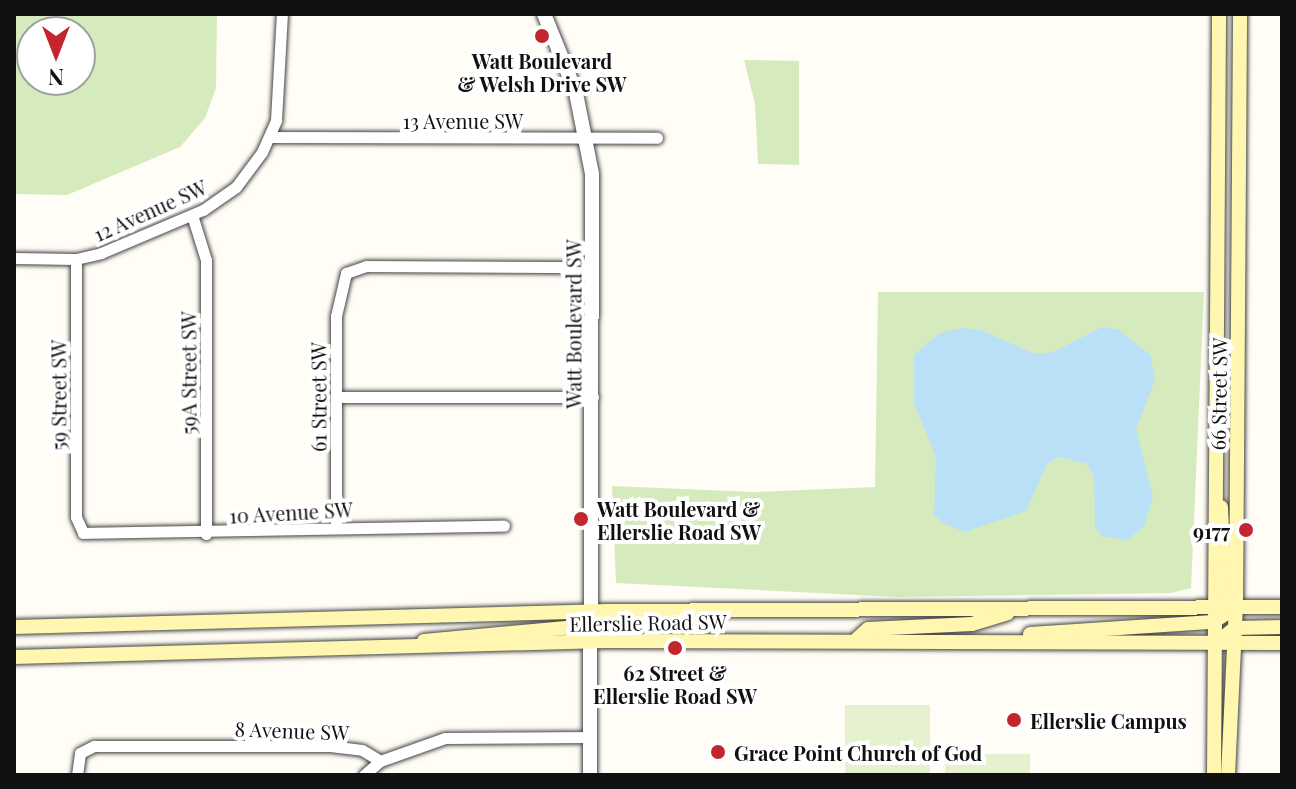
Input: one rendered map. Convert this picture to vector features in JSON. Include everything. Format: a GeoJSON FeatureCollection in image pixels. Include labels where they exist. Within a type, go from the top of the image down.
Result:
{"type":"FeatureCollection","features":[{"type":"Feature","properties":{"kind":"main road","name":"66 Street SW"},"geometry":{"type":"LineString","coordinates":[[1219,14],[1214,458],[1224,626]]}},
{"type":"Feature","properties":{"kind":"main road","name":"66 Street SW"},"geometry":{"type":"LineString","coordinates":[[1214,775],[1224,626],[1240,14]]}},
{"type":"Feature","properties":{"kind":"main road","name":"Ellerslie Road SW"},"geometry":{"type":"LineString","coordinates":[[14,657],[365,651],[590,642],[985,641],[1224,626],[1282,607]]}},
{"type":"Feature","properties":{"kind":"main road","name":"Ellerslie Road SW"},"geometry":{"type":"LineString","coordinates":[[14,627],[592,611],[1022,608],[1224,626],[1282,643]]}},
{"type":"Feature","properties":{"kind":"main road"},"geometry":{"type":"LineString","coordinates":[[857,639],[868,629],[972,624],[1022,608]]}},
{"type":"Feature","properties":{"kind":"main road"},"geometry":{"type":"LineString","coordinates":[[590,642],[607,625],[697,620],[753,610]]}},
{"type":"Feature","properties":{"kind":"main road"},"geometry":{"type":"LineString","coordinates":[[857,639],[858,610]]}},
{"type":"Feature","properties":{"kind":"main road"},"geometry":{"type":"LineString","coordinates":[[365,651],[446,637],[576,627],[592,611]]}},
{"type":"Feature","properties":{"kind":"main road"},"geometry":{"type":"LineString","coordinates":[[1224,626],[1228,775]]}},
{"type":"Feature","properties":{"kind":"main road"},"geometry":{"type":"LineString","coordinates":[[985,641],[1067,629],[1282,627]]}},
{"type":"Feature","properties":{"kind":"street","name":"12 Avenue SW"},"geometry":{"type":"LineString","coordinates":[[14,258],[76,259],[192,215],[236,187],[270,137],[282,91],[282,14]]}},
{"type":"Feature","properties":{"kind":"street","name":"Watt Boulevard SW"},"geometry":{"type":"LineString","coordinates":[[544,14],[568,68],[587,138],[593,267],[590,775]]}},
{"type":"Feature","properties":{"kind":"street","name":"13 Avenue SW"},"geometry":{"type":"LineString","coordinates":[[270,137],[657,138]]}},
{"type":"Feature","properties":{"kind":"street","name":"59A Street SW"},"geometry":{"type":"LineString","coordinates":[[192,215],[206,260],[206,534]]}},
{"type":"Feature","properties":{"kind":"street","name":"59 Street SW"},"geometry":{"type":"LineString","coordinates":[[76,259],[80,531]]}},
{"type":"Feature","properties":{"kind":"street","name":"61 Street SW"},"geometry":{"type":"LineString","coordinates":[[336,527],[336,316],[342,277],[349,270],[593,267]]}},
{"type":"Feature","properties":{"kind":"street"},"geometry":{"type":"LineString","coordinates":[[336,397],[593,397]]}},
{"type":"Feature","properties":{"kind":"street","name":"10 Avenue SW"},"geometry":{"type":"LineString","coordinates":[[80,531],[92,535],[206,534],[336,527],[504,526]]}},
{"type":"Feature","properties":{"kind":"street"},"geometry":{"type":"LineString","coordinates":[[364,775],[380,761],[445,738],[590,737]]}},
{"type":"Feature","properties":{"kind":"street","name":"8 Avenue SW"},"geometry":{"type":"LineString","coordinates":[[77,775],[82,750],[94,746],[330,746],[362,750],[380,761]]}},
{"type":"Feature","properties":{"kind":"green space"},"geometry":{"type":"Polygon","coordinates":[[[14,14],[217,14],[216,88],[205,118],[180,147],[67,195],[14,194],[14,14]]]}},
{"type":"Feature","properties":{"kind":"green space"},"geometry":{"type":"Polygon","coordinates":[[[744,60],[799,61],[799,165],[758,164],[755,104],[744,60]]]}},
{"type":"Feature","properties":{"kind":"green space"},"geometry":{"type":"Polygon","coordinates":[[[878,292],[1204,292],[1191,588],[1172,593],[897,597],[616,583],[612,486],[753,492],[875,487],[878,292]]]}},
{"type":"Feature","properties":{"kind":"green space"},"geometry":{"type":"Polygon","coordinates":[[[845,705],[930,705],[930,775],[845,775],[845,705]]]}},
{"type":"Feature","properties":{"kind":"green space"},"geometry":{"type":"Polygon","coordinates":[[[945,754],[1030,754],[1030,775],[945,775],[945,754]]]}},
{"type":"Feature","properties":{"kind":"water"},"geometry":{"type":"Polygon","coordinates":[[[1102,327],[1119,330],[1151,356],[1155,380],[1136,429],[1153,497],[1144,526],[1128,540],[1102,536],[1095,527],[1094,476],[1087,464],[1059,457],[1047,464],[1026,511],[965,532],[943,523],[934,515],[936,457],[914,403],[914,355],[940,333],[963,328],[981,330],[1035,354],[1053,352],[1102,327]]]}},
{"type":"Feature","properties":{"kind":"place","name":"Watt Boulevard & Welsh Drive SW"},"geometry":{"type":"Point","coordinates":[542,36]}},
{"type":"Feature","properties":{"kind":"place","name":"Watt Boulevard & Ellerslie Road SW"},"geometry":{"type":"Point","coordinates":[581,519]}},
{"type":"Feature","properties":{"kind":"place","name":"9177"},"geometry":{"type":"Point","coordinates":[1246,530]}},
{"type":"Feature","properties":{"kind":"place","name":"62 Street & Ellerslie Road SW"},"geometry":{"type":"Point","coordinates":[675,648]}},
{"type":"Feature","properties":{"kind":"place","name":"Ellerslie Campus"},"geometry":{"type":"Point","coordinates":[1014,720]}},
{"type":"Feature","properties":{"kind":"place","name":"Grace Point Church of God"},"geometry":{"type":"Point","coordinates":[718,752]}}]}
